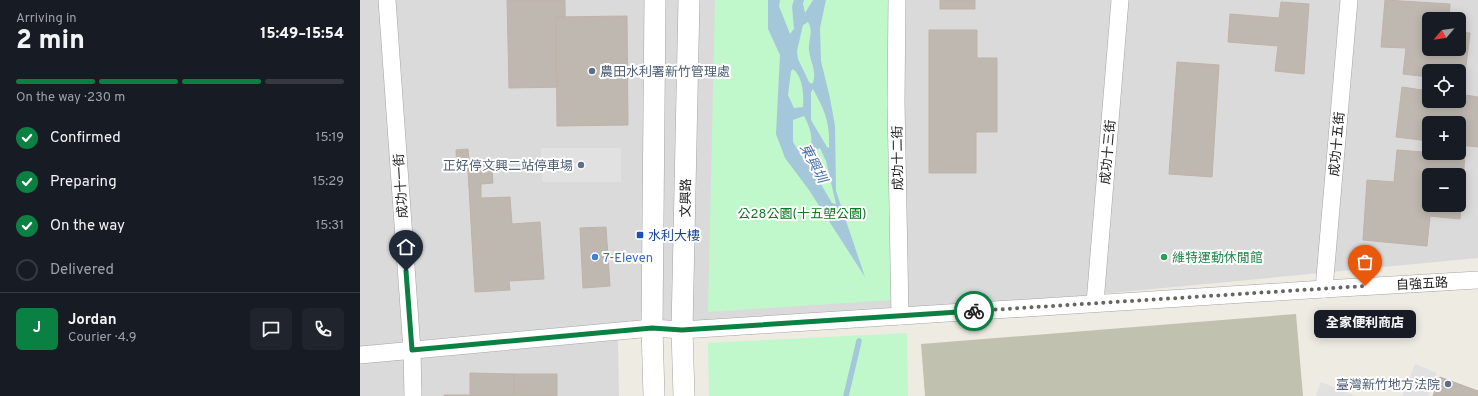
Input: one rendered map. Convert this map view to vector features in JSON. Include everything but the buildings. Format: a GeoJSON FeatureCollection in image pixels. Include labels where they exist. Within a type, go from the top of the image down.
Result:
{"type":"FeatureCollection","features":[{"type":"Feature","properties":{"kind":"street","name":"成功十一街"},"geometry":{"type":"LineString","coordinates":[[387,0],[412,350],[413,396]]}},
{"type":"Feature","properties":{"kind":"street"},"geometry":{"type":"LineString","coordinates":[[654,396],[652,328],[655,0]]}},
{"type":"Feature","properties":{"kind":"street","name":"文興路"},"geometry":{"type":"LineString","coordinates":[[684,396],[682,330],[689,0]]}},
{"type":"Feature","properties":{"kind":"street","name":"成功十二街"},"geometry":{"type":"LineString","coordinates":[[896,0],[896,102],[900,316]]}},
{"type":"Feature","properties":{"kind":"street","name":"成功十三街"},"geometry":{"type":"LineString","coordinates":[[1095,303],[1120,0]]}},
{"type":"Feature","properties":{"kind":"street","name":"成功十五街"},"geometry":{"type":"LineString","coordinates":[[1324,289],[1349,0]]}},
{"type":"Feature","properties":{"kind":"street","name":"自強五路"},"geometry":{"type":"LineString","coordinates":[[360,355],[652,328],[682,330],[1478,280]]}},
{"type":"Feature","properties":{"kind":"shaded area"},"geometry":{"type":"Polygon","coordinates":[[[360,0],[1478,0],[1478,258],[618,340],[619,396],[360,396],[360,0]]]}},
{"type":"Feature","properties":{"kind":"shaded area","name":"正好停文興二站停車場"},"geometry":{"type":"Polygon","coordinates":[[[541,148],[621,148],[621,182],[542,182],[541,148]]]}},
{"type":"Feature","properties":{"kind":"shaded area"},"geometry":{"type":"Polygon","coordinates":[[[1296,314],[1303,396],[925,396],[921,344],[1296,314]]]}},
{"type":"Feature","properties":{"kind":"shaded area"},"geometry":{"type":"Polygon","coordinates":[[[1415,364],[1437,373],[1428,396],[1402,396],[1415,364]]]}},
{"type":"Feature","properties":{"kind":"shaded area"},"geometry":{"type":"Polygon","coordinates":[[[1321,382],[1356,396],[1316,396],[1321,382]]]}},
{"type":"Feature","properties":{"kind":"green space","name":"公28公園(十五塱公園)"},"geometry":{"type":"Polygon","coordinates":[[[715,0],[892,0],[893,300],[708,312],[715,0]]]}},
{"type":"Feature","properties":{"kind":"green space"},"geometry":{"type":"Polygon","coordinates":[[[907,333],[908,396],[709,396],[708,343],[907,333]]]}},
{"type":"Feature","properties":{"kind":"water"},"geometry":{"type":"Polygon","coordinates":[[[768,0],[780,0],[779,6],[790,34],[794,29],[792,6],[794,0],[804,0],[803,4],[805,13],[813,0],[826,0],[820,28],[821,61],[835,126],[836,191],[865,277],[809,190],[785,158],[776,134],[780,55],[768,29],[768,0]],[[808,22],[803,25],[797,51],[798,59],[809,82],[812,84],[814,76],[809,50],[811,29],[808,22]],[[793,69],[791,71],[788,95],[794,108],[803,107],[801,81],[793,69]],[[813,89],[811,92],[811,120],[829,148],[829,131],[826,117],[813,89]],[[804,116],[793,120],[793,142],[806,163],[810,150],[811,134],[804,116]],[[820,148],[816,150],[813,167],[815,174],[832,203],[836,204],[826,161],[820,148]]]}},
{"type":"Feature","properties":{"kind":"waterway","name":"東興圳"},"geometry":{"type":"LineString","coordinates":[[846,396],[859,341]]}},
{"type":"Feature","properties":{"kind":"way so far"},"geometry":{"type":"LineString","coordinates":[[974,311],[1365,286]]}},
{"type":"Feature","properties":{"kind":"place","name":"農田水利署新竹管理處"},"geometry":{"type":"Point","coordinates":[592,71]}},
{"type":"Feature","properties":{"kind":"place","name":"正好停文興二站停車場"},"geometry":{"type":"Point","coordinates":[581,165]}},
{"type":"Feature","properties":{"kind":"place","name":"水利大樓"},"geometry":{"type":"Point","coordinates":[640,235]}},
{"type":"Feature","properties":{"kind":"place","name":"7-Eleven"},"geometry":{"type":"Point","coordinates":[595,257]}},
{"type":"Feature","properties":{"kind":"place","name":"維特運動休閒館"},"geometry":{"type":"Point","coordinates":[1164,257]}},
{"type":"Feature","properties":{"kind":"place","name":"全家便利商店"},"geometry":{"type":"Point","coordinates":[1365,286]}},
{"type":"Feature","properties":{"kind":"place","name":"臺灣新竹地方法院"},"geometry":{"type":"Point","coordinates":[1448,384]}},
{"type":"Feature","properties":{"kind":"route"},"geometry":{"type":"LineString","coordinates":[[406,271],[412,350],[652,328],[682,330],[974,311]]}}]}
